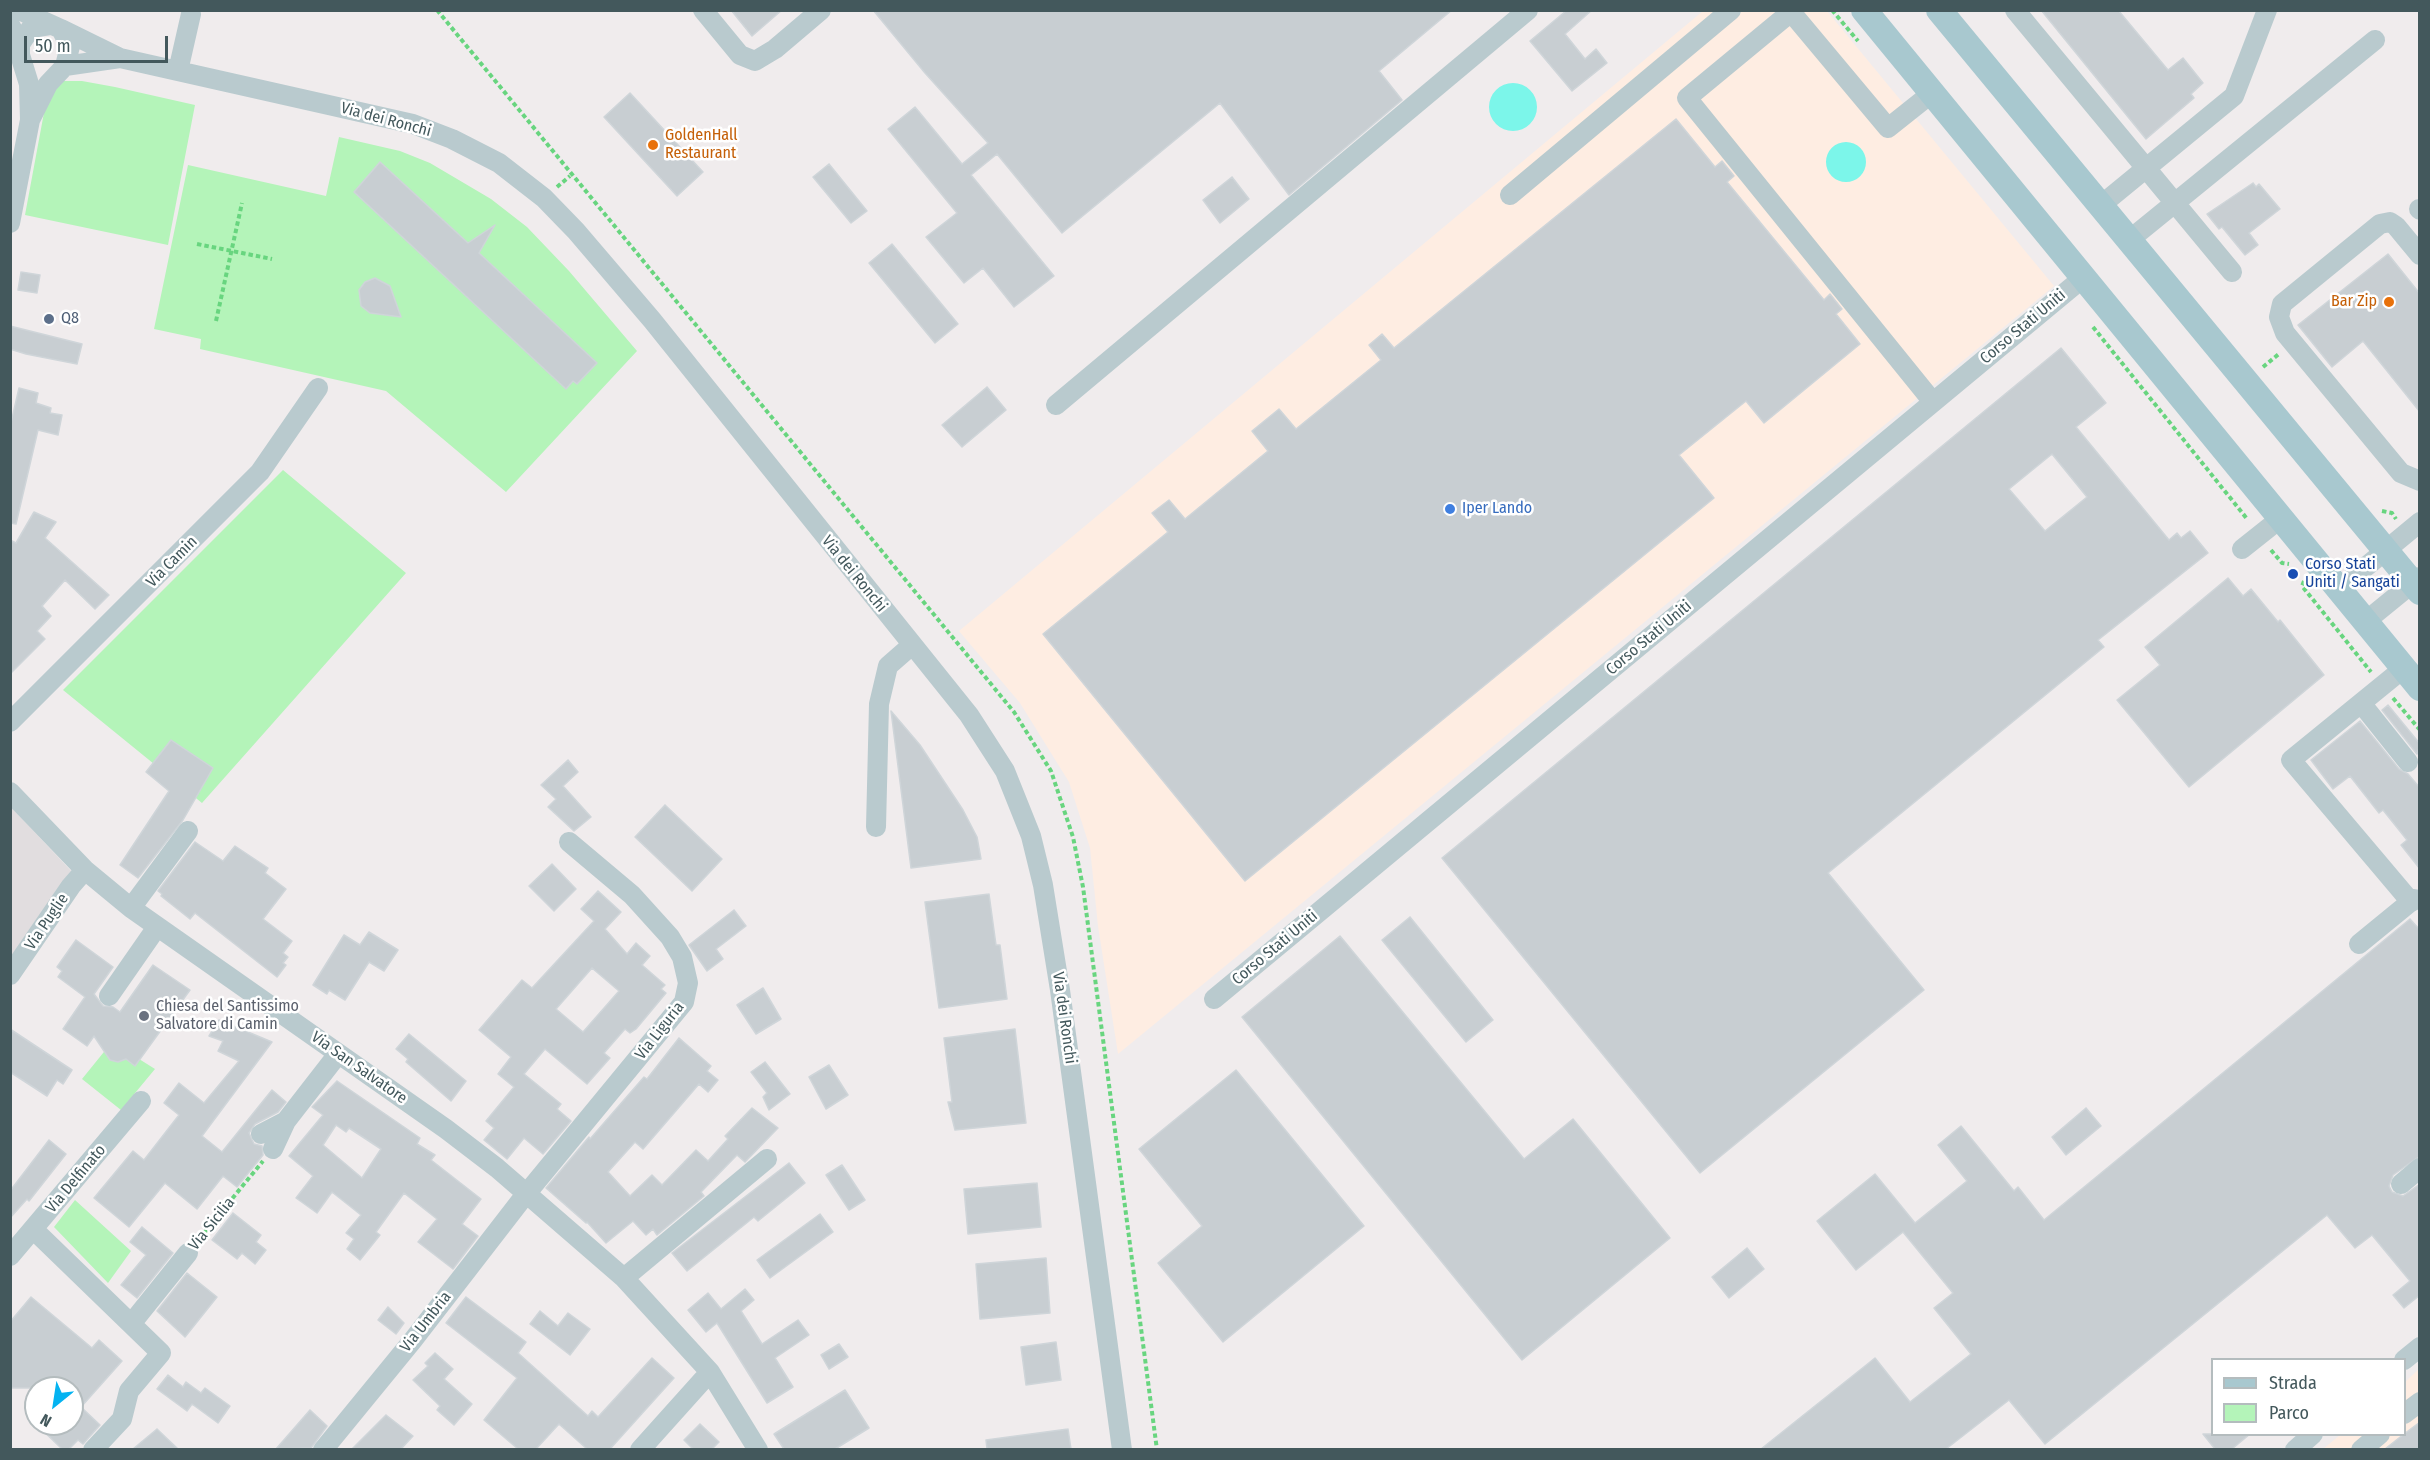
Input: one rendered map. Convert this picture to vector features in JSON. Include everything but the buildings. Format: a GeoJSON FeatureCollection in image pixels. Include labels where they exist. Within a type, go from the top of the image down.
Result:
{"type":"FeatureCollection","features":[{"type":"Feature","properties":{"kind":"main road"},"geometry":{"type":"LineString","coordinates":[[1863,10],[2412,678]]}},
{"type":"Feature","properties":{"kind":"main road"},"geometry":{"type":"LineString","coordinates":[[1939,10],[2128,241],[2417,584]]}},
{"type":"Feature","properties":{"kind":"street","name":"Via dei Ronchi"},"geometry":{"type":"LineString","coordinates":[[19,10],[120,58],[422,128],[473,149],[499,164],[544,198],[576,231],[652,320],[969,715],[1005,771],[1031,836],[1043,885],[1060,990],[1122,1449]]}},
{"type":"Feature","properties":{"kind":"street"},"geometry":{"type":"LineString","coordinates":[[703,10],[740,55],[755,61],[775,49],[821,10]]}},
{"type":"Feature","properties":{"kind":"street"},"geometry":{"type":"LineString","coordinates":[[1056,405],[1528,10]]}},
{"type":"Feature","properties":{"kind":"street"},"geometry":{"type":"LineString","coordinates":[[1510,195],[1731,10]]}},
{"type":"Feature","properties":{"kind":"street"},"geometry":{"type":"LineString","coordinates":[[2015,10],[2144,170],[2232,272]]}},
{"type":"Feature","properties":{"kind":"street"},"geometry":{"type":"LineString","coordinates":[[2100,206],[2234,96],[2267,10]]}},
{"type":"Feature","properties":{"kind":"street"},"geometry":{"type":"LineString","coordinates":[[1932,93],[1888,128],[1791,12],[1687,98],[1933,402]]}},
{"type":"Feature","properties":{"kind":"street"},"geometry":{"type":"LineString","coordinates":[[178,71],[191,14]]}},
{"type":"Feature","properties":{"kind":"street"},"geometry":{"type":"LineString","coordinates":[[10,26],[20,44],[20,55],[29,84],[30,120],[10,223]]}},
{"type":"Feature","properties":{"kind":"street"},"geometry":{"type":"LineString","coordinates":[[20,44],[31,28],[55,27],[70,46],[61,69],[30,120]]}},
{"type":"Feature","properties":{"kind":"street"},"geometry":{"type":"LineString","coordinates":[[2128,241],[2375,40]]}},
{"type":"Feature","properties":{"kind":"street","name":"Via dei Ronchi"},"geometry":{"type":"LineString","coordinates":[[61,69],[120,58]]}},
{"type":"Feature","properties":{"kind":"street"},"geometry":{"type":"LineString","coordinates":[[24,65],[34,72],[45,75],[61,69]]}},
{"type":"Feature","properties":{"kind":"street"},"geometry":{"type":"LineString","coordinates":[[2420,255],[2396,226],[2390,222],[2379,224],[2282,304],[2279,317],[2285,333],[2401,473],[2420,481]]}},
{"type":"Feature","properties":{"kind":"street","name":"Corso Stati Uniti"},"geometry":{"type":"LineString","coordinates":[[1214,999],[2084,277]]}},
{"type":"Feature","properties":{"kind":"street","name":"Via Camin"},"geometry":{"type":"LineString","coordinates":[[10,722],[260,472],[318,388]]}},
{"type":"Feature","properties":{"kind":"street"},"geometry":{"type":"LineString","coordinates":[[2242,549],[2281,518]]}},
{"type":"Feature","properties":{"kind":"street"},"geometry":{"type":"LineString","coordinates":[[2339,589],[2420,522]]}},
{"type":"Feature","properties":{"kind":"street"},"geometry":{"type":"LineString","coordinates":[[2366,621],[2417,584]]}},
{"type":"Feature","properties":{"kind":"street"},"geometry":{"type":"LineString","coordinates":[[876,827],[879,704],[888,666],[912,645]]}},
{"type":"Feature","properties":{"kind":"street"},"geometry":{"type":"LineString","coordinates":[[2359,944],[2416,902],[2291,760],[2361,703],[2412,678]]}},
{"type":"Feature","properties":{"kind":"street"},"geometry":{"type":"LineString","coordinates":[[2361,703],[2408,762]]}},
{"type":"Feature","properties":{"kind":"street","name":"Via San Salvatore"},"geometry":{"type":"LineString","coordinates":[[10,792],[85,870],[131,908],[446,1129],[527,1193],[624,1278],[710,1372],[758,1449]]}},
{"type":"Feature","properties":{"kind":"street"},"geometry":{"type":"LineString","coordinates":[[131,908],[188,831]]}},
{"type":"Feature","properties":{"kind":"street","name":"Via Liguria"},"geometry":{"type":"LineString","coordinates":[[527,1193],[680,1008],[684,1002],[688,983],[682,957],[670,938],[632,895],[569,842]]}},
{"type":"Feature","properties":{"kind":"street","name":"Via Puglie"},"geometry":{"type":"LineString","coordinates":[[10,975],[71,886],[85,870]]}},
{"type":"Feature","properties":{"kind":"street"},"geometry":{"type":"LineString","coordinates":[[109,996],[157,927]]}},
{"type":"Feature","properties":{"kind":"street"},"geometry":{"type":"LineString","coordinates":[[267,1141],[286,1121],[338,1053]]}},
{"type":"Feature","properties":{"kind":"street","name":"Via Delfinato"},"geometry":{"type":"LineString","coordinates":[[10,1256],[141,1101]]}},
{"type":"Feature","properties":{"kind":"street"},"geometry":{"type":"LineString","coordinates":[[624,1278],[766,1158]]}},
{"type":"Feature","properties":{"kind":"street"},"geometry":{"type":"LineString","coordinates":[[2401,1184],[2420,1168]]}},
{"type":"Feature","properties":{"kind":"street","name":"Via Umbria"},"geometry":{"type":"LineString","coordinates":[[323,1449],[413,1340],[527,1193]]}},
{"type":"Feature","properties":{"kind":"street"},"geometry":{"type":"LineString","coordinates":[[33,1229],[161,1353],[129,1391],[122,1419],[93,1449]]}},
{"type":"Feature","properties":{"kind":"street","name":"Via Sicilia"},"geometry":{"type":"LineString","coordinates":[[131,1324],[188,1253]]}},
{"type":"Feature","properties":{"kind":"street"},"geometry":{"type":"LineString","coordinates":[[2405,1358],[2420,1347]]}},
{"type":"Feature","properties":{"kind":"street"},"geometry":{"type":"LineString","coordinates":[[640,1449],[710,1372]]}},
{"type":"Feature","properties":{"kind":"street"},"geometry":{"type":"LineString","coordinates":[[2406,1412],[2420,1402]]}},
{"type":"Feature","properties":{"kind":"street"},"geometry":{"type":"LineString","coordinates":[[2295,1449],[2311,1436]]}},
{"type":"Feature","properties":{"kind":"street"},"geometry":{"type":"LineString","coordinates":[[2361,1449],[2377,1436]]}},
{"type":"Feature","properties":{"kind":"path"},"geometry":{"type":"LineString","coordinates":[[437,10],[1014,712],[1051,771],[1073,837],[1083,887],[1157,1449]]}},
{"type":"Feature","properties":{"kind":"path"},"geometry":{"type":"LineString","coordinates":[[216,321],[242,202]]}},
{"type":"Feature","properties":{"kind":"path"},"geometry":{"type":"LineString","coordinates":[[197,244],[272,259]]}},
{"type":"Feature","properties":{"kind":"path"},"geometry":{"type":"LineString","coordinates":[[2091,325],[2250,523]]}},
{"type":"Feature","properties":{"kind":"path"},"geometry":{"type":"LineString","coordinates":[[2260,370],[2293,342]]}},
{"type":"Feature","properties":{"kind":"path"},"geometry":{"type":"LineString","coordinates":[[2269,547],[2282,563],[2288,562],[2293,568]]}},
{"type":"Feature","properties":{"kind":"path"},"geometry":{"type":"LineString","coordinates":[[2299,575],[2304,581],[2302,586],[2377,679]]}},
{"type":"Feature","properties":{"kind":"path"},"geometry":{"type":"LineString","coordinates":[[2388,692],[2420,730]]}},
{"type":"Feature","properties":{"kind":"path","name":"Via Sicilia"},"geometry":{"type":"LineString","coordinates":[[188,1253],[267,1141]]}},
{"type":"Feature","properties":{"kind":"shaded area"},"geometry":{"type":"Polygon","coordinates":[[[1703,11],[1827,11],[2054,286],[1118,1054],[1098,926],[1090,848],[1069,782],[1020,703],[959,631],[1703,11]]]}},
{"type":"Feature","properties":{"kind":"shaded area"},"geometry":{"type":"Polygon","coordinates":[[[11,807],[75,875],[11,964],[11,807]]]}},
{"type":"Feature","properties":{"kind":"shaded area"},"geometry":{"type":"Polygon","coordinates":[[[2419,1369],[2419,1449],[2322,1450],[2339,1436],[2406,1436],[2406,1381],[2419,1369]]]}},
{"type":"Feature","properties":{"kind":"green space"},"geometry":{"type":"Polygon","coordinates":[[[63,81],[82,81],[115,87],[195,105],[168,245],[25,215],[48,91],[63,81]]]}},
{"type":"Feature","properties":{"kind":"green space"},"geometry":{"type":"Polygon","coordinates":[[[339,137],[400,151],[430,163],[491,199],[527,227],[569,271],[637,351],[506,492],[386,391],[200,349],[201,339],[154,329],[188,165],[326,196],[339,137]]]}},
{"type":"Feature","properties":{"kind":"green space"},"geometry":{"type":"Polygon","coordinates":[[[283,470],[406,573],[202,803],[63,690],[283,470]]]}},
{"type":"Feature","properties":{"kind":"green space"},"geometry":{"type":"Polygon","coordinates":[[[112,1042],[155,1069],[121,1110],[82,1079],[112,1042]]]}},
{"type":"Feature","properties":{"kind":"green space"},"geometry":{"type":"Polygon","coordinates":[[[75,1200],[131,1251],[108,1283],[54,1227],[75,1200]]]}},
{"type":"Feature","properties":{"kind":"water"},"geometry":{"type":"Polygon","coordinates":[[[1513,83],[1530,90],[1537,107],[1530,124],[1513,131],[1496,124],[1489,107],[1496,90],[1513,83]]]}},
{"type":"Feature","properties":{"kind":"water"},"geometry":{"type":"Polygon","coordinates":[[[1846,142],[1860,148],[1866,162],[1860,176],[1846,182],[1832,176],[1826,162],[1832,148],[1846,142]]]}},
{"type":"Feature","properties":{"kind":"place","name":"GoldenHall Restaurant"},"geometry":{"type":"Point","coordinates":[653,145]}},
{"type":"Feature","properties":{"kind":"place","name":"Bar Zip"},"geometry":{"type":"Point","coordinates":[2389,302]}},
{"type":"Feature","properties":{"kind":"place","name":"Q8"},"geometry":{"type":"Point","coordinates":[49,319]}},
{"type":"Feature","properties":{"kind":"place","name":"Iper Lando"},"geometry":{"type":"Point","coordinates":[1450,509]}},
{"type":"Feature","properties":{"kind":"place","name":"Corso Stati Uniti / Sangati"},"geometry":{"type":"Point","coordinates":[2293,574]}},
{"type":"Feature","properties":{"kind":"place","name":"Chiesa del Santissimo Salvatore di Camin"},"geometry":{"type":"Point","coordinates":[144,1016]}}]}
